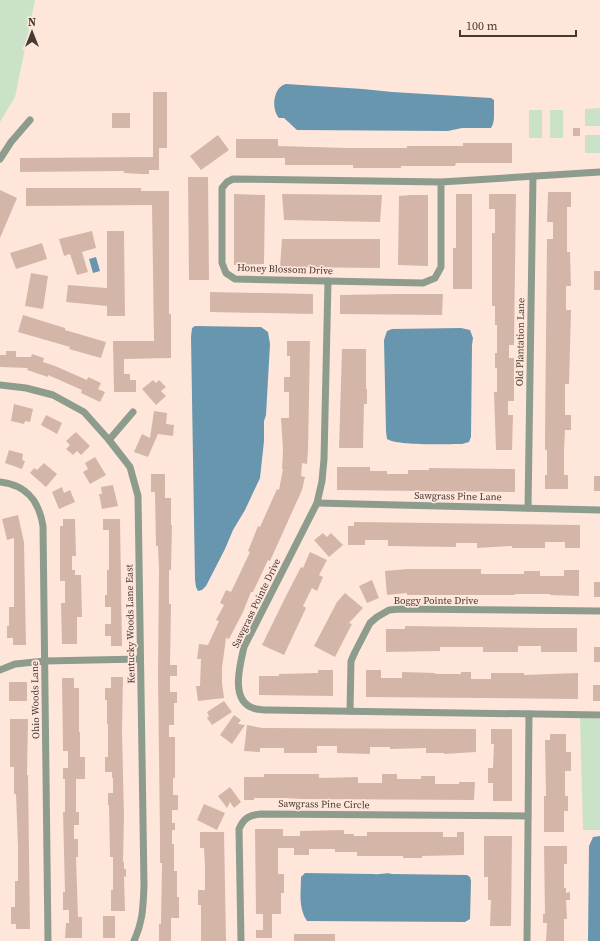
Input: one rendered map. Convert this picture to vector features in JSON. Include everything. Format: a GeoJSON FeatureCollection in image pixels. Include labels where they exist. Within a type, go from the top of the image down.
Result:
{"type":"FeatureCollection","features":[{"type":"Feature","properties":{"kind":"street"},"geometry":{"type":"LineString","coordinates":[[0,159],[11,142],[30,120]]}},
{"type":"Feature","properties":{"kind":"street","name":"Honey Blossom Drive"},"geometry":{"type":"LineString","coordinates":[[442,182],[441,268],[435,278],[423,283],[235,279],[226,273],[222,263],[222,188],[227,182],[233,179],[442,182],[600,172]]}},
{"type":"Feature","properties":{"kind":"street","name":"Old Plantation Lane"},"geometry":{"type":"LineString","coordinates":[[528,508],[532,176]]}},
{"type":"Feature","properties":{"kind":"street","name":"Sawgrass Pointe Drive"},"geometry":{"type":"LineString","coordinates":[[328,281],[324,459],[322,481],[316,503],[244,648],[238,686],[242,700],[252,708],[269,710],[600,715]]}},
{"type":"Feature","properties":{"kind":"street","name":"Kentucky Woods Lane East"},"geometry":{"type":"LineString","coordinates":[[0,385],[26,388],[53,395],[84,412],[109,440],[130,467],[138,496],[144,886],[143,915],[140,928],[134,941]]}},
{"type":"Feature","properties":{"kind":"street"},"geometry":{"type":"LineString","coordinates":[[109,440],[133,412]]}},
{"type":"Feature","properties":{"kind":"street","name":"Ohio Woods Lane"},"geometry":{"type":"LineString","coordinates":[[0,482],[9,483],[26,492],[38,507],[41,515],[45,661],[48,941]]}},
{"type":"Feature","properties":{"kind":"street","name":"Sawgrass Pine Lane"},"geometry":{"type":"LineString","coordinates":[[316,503],[600,510]]}},
{"type":"Feature","properties":{"kind":"street","name":"Boggy Pointe Drive"},"geometry":{"type":"LineString","coordinates":[[350,712],[351,661],[370,623],[384,612],[399,609],[600,611]]}},
{"type":"Feature","properties":{"kind":"street"},"geometry":{"type":"LineString","coordinates":[[0,670],[15,664],[45,661],[140,659]]}},
{"type":"Feature","properties":{"kind":"street"},"geometry":{"type":"LineString","coordinates":[[527,941],[529,714]]}},
{"type":"Feature","properties":{"kind":"street","name":"Sawgrass Pine Circle"},"geometry":{"type":"LineString","coordinates":[[241,941],[239,829],[242,822],[249,816],[261,814],[528,816]]}},
{"type":"Feature","properties":{"kind":"green space"},"geometry":{"type":"Polygon","coordinates":[[[0,0],[35,0],[15,97],[0,122],[0,0]]]}},
{"type":"Feature","properties":{"kind":"green space"},"geometry":{"type":"Polygon","coordinates":[[[600,108],[600,126],[585,126],[585,109],[600,108]]]}},
{"type":"Feature","properties":{"kind":"green space"},"geometry":{"type":"Polygon","coordinates":[[[529,110],[542,110],[542,138],[529,138],[529,110]]]}},
{"type":"Feature","properties":{"kind":"green space"},"geometry":{"type":"Polygon","coordinates":[[[550,110],[563,110],[563,138],[550,138],[550,110]]]}},
{"type":"Feature","properties":{"kind":"green space"},"geometry":{"type":"Polygon","coordinates":[[[585,135],[600,135],[600,153],[585,153],[585,135]]]}},
{"type":"Feature","properties":{"kind":"green space"},"geometry":{"type":"Polygon","coordinates":[[[580,718],[600,719],[600,830],[583,830],[580,718]]]}},
{"type":"Feature","properties":{"kind":"water"},"geometry":{"type":"Polygon","coordinates":[[[286,84],[491,98],[494,100],[493,124],[491,128],[462,128],[448,131],[297,130],[284,118],[279,118],[276,114],[274,104],[276,94],[278,89],[286,84]]]}},
{"type":"Feature","properties":{"kind":"water"},"geometry":{"type":"Polygon","coordinates":[[[96,257],[100,271],[93,273],[89,259],[96,257]]]}},
{"type":"Feature","properties":{"kind":"water"},"geometry":{"type":"Polygon","coordinates":[[[195,326],[261,327],[268,332],[270,344],[266,415],[264,421],[264,441],[260,478],[206,586],[202,590],[198,591],[195,580],[191,337],[192,328],[195,326]]]}},
{"type":"Feature","properties":{"kind":"water"},"geometry":{"type":"Polygon","coordinates":[[[461,328],[470,330],[473,338],[471,437],[469,442],[462,444],[423,444],[401,443],[387,439],[384,340],[387,331],[392,329],[461,328]]]}},
{"type":"Feature","properties":{"kind":"water"},"geometry":{"type":"Polygon","coordinates":[[[600,836],[600,941],[588,941],[589,846],[593,837],[600,836]]]}},
{"type":"Feature","properties":{"kind":"water"},"geometry":{"type":"Polygon","coordinates":[[[305,873],[467,875],[470,877],[471,881],[470,919],[465,922],[307,921],[301,905],[301,877],[305,873]]]}},
{"type":"Feature","properties":{"kind":"building"},"geometry":{"type":"Polygon","coordinates":[[[153,92],[167,92],[167,148],[159,148],[159,170],[149,170],[149,174],[124,173],[124,171],[20,172],[20,158],[153,157],[153,92]]]}},
{"type":"Feature","properties":{"kind":"building"},"geometry":{"type":"Polygon","coordinates":[[[112,113],[130,113],[130,128],[112,128],[112,113]]]}},
{"type":"Feature","properties":{"kind":"building"},"geometry":{"type":"Polygon","coordinates":[[[573,128],[580,128],[580,136],[573,136],[573,128]]]}},
{"type":"Feature","properties":{"kind":"building"},"geometry":{"type":"Polygon","coordinates":[[[218,135],[229,150],[201,170],[190,156],[218,135]]]}},
{"type":"Feature","properties":{"kind":"building"},"geometry":{"type":"Polygon","coordinates":[[[236,139],[278,139],[278,146],[348,148],[407,148],[407,146],[463,146],[463,143],[512,143],[512,163],[456,163],[455,166],[401,166],[401,168],[353,168],[353,165],[285,165],[285,158],[236,158],[236,139]]]}},
{"type":"Feature","properties":{"kind":"building"},"geometry":{"type":"Polygon","coordinates":[[[188,177],[208,177],[209,280],[189,280],[188,177]]]}},
{"type":"Feature","properties":{"kind":"building"},"geometry":{"type":"Polygon","coordinates":[[[26,188],[141,188],[141,191],[169,191],[169,314],[171,314],[171,358],[124,359],[124,374],[130,374],[130,380],[136,380],[136,392],[114,392],[113,341],[154,341],[152,205],[26,206],[26,188]]]}},
{"type":"Feature","properties":{"kind":"building"},"geometry":{"type":"Polygon","coordinates":[[[0,190],[17,198],[0,238],[0,190]]]}},
{"type":"Feature","properties":{"kind":"building"},"geometry":{"type":"Polygon","coordinates":[[[548,192],[571,192],[571,207],[567,207],[567,252],[570,252],[571,286],[566,286],[566,310],[571,310],[569,384],[565,384],[565,415],[571,415],[571,430],[565,430],[564,450],[564,475],[568,475],[568,489],[545,489],[545,475],[547,475],[547,450],[545,450],[545,435],[547,239],[553,239],[553,222],[547,222],[548,192]]]}},
{"type":"Feature","properties":{"kind":"building"},"geometry":{"type":"Polygon","coordinates":[[[234,194],[265,195],[264,264],[234,265],[234,194]]]}},
{"type":"Feature","properties":{"kind":"building"},"geometry":{"type":"Polygon","coordinates":[[[282,194],[382,195],[380,222],[284,220],[282,194]]]}},
{"type":"Feature","properties":{"kind":"building"},"geometry":{"type":"Polygon","coordinates":[[[456,194],[472,194],[472,289],[453,289],[453,248],[456,248],[456,194]]]}},
{"type":"Feature","properties":{"kind":"building"},"geometry":{"type":"Polygon","coordinates":[[[489,194],[516,194],[514,345],[509,345],[509,358],[514,358],[514,401],[508,401],[508,415],[513,415],[512,450],[496,450],[494,392],[497,392],[497,368],[495,368],[495,353],[497,353],[497,325],[495,325],[495,306],[492,306],[492,233],[495,233],[495,209],[489,209],[489,194]]]}},
{"type":"Feature","properties":{"kind":"building"},"geometry":{"type":"Polygon","coordinates":[[[428,195],[428,266],[398,265],[399,196],[428,195]]]}},
{"type":"Feature","properties":{"kind":"building"},"geometry":{"type":"Polygon","coordinates":[[[92,231],[96,248],[82,252],[88,272],[77,275],[70,254],[64,256],[59,239],[92,231]]]}},
{"type":"Feature","properties":{"kind":"building"},"geometry":{"type":"Polygon","coordinates":[[[107,231],[124,231],[125,316],[107,316],[107,306],[66,302],[68,285],[107,288],[107,231]]]}},
{"type":"Feature","properties":{"kind":"building"},"geometry":{"type":"Polygon","coordinates":[[[282,239],[380,239],[380,268],[280,267],[282,239]]]}},
{"type":"Feature","properties":{"kind":"building"},"geometry":{"type":"Polygon","coordinates":[[[42,243],[47,259],[16,269],[10,253],[42,243]]]}},
{"type":"Feature","properties":{"kind":"building"},"geometry":{"type":"Polygon","coordinates":[[[594,271],[600,271],[600,290],[594,290],[594,271]]]}},
{"type":"Feature","properties":{"kind":"building"},"geometry":{"type":"Polygon","coordinates":[[[31,273],[48,276],[43,309],[25,306],[31,273]]]}},
{"type":"Feature","properties":{"kind":"building"},"geometry":{"type":"Polygon","coordinates":[[[210,292],[313,294],[313,314],[210,312],[210,292]]]}},
{"type":"Feature","properties":{"kind":"building"},"geometry":{"type":"Polygon","coordinates":[[[443,294],[442,315],[340,314],[340,295],[443,294]]]}},
{"type":"Feature","properties":{"kind":"building"},"geometry":{"type":"Polygon","coordinates":[[[23,315],[65,328],[65,330],[106,342],[101,358],[69,349],[70,347],[18,332],[23,315]]]}},
{"type":"Feature","properties":{"kind":"building"},"geometry":{"type":"Polygon","coordinates":[[[287,341],[310,341],[308,450],[307,464],[302,463],[301,476],[305,477],[302,490],[270,561],[268,560],[253,592],[251,592],[243,612],[229,639],[226,638],[222,668],[224,698],[198,701],[196,686],[200,686],[201,659],[197,659],[199,644],[208,645],[219,621],[216,620],[224,605],[220,603],[226,590],[231,592],[250,552],[248,551],[258,526],[260,527],[277,489],[279,490],[283,469],[281,418],[289,418],[289,392],[284,392],[284,377],[290,377],[290,356],[287,356],[287,341]]]}},
{"type":"Feature","properties":{"kind":"building"},"geometry":{"type":"Polygon","coordinates":[[[342,349],[366,349],[367,404],[364,404],[363,448],[339,448],[342,349]]]}},
{"type":"Feature","properties":{"kind":"building"},"geometry":{"type":"Polygon","coordinates":[[[6,351],[16,351],[16,357],[31,357],[32,354],[44,358],[43,362],[87,380],[88,377],[101,383],[98,389],[105,392],[100,402],[81,393],[82,390],[48,375],[48,377],[27,370],[28,368],[0,367],[0,355],[6,355],[6,351]]]}},
{"type":"Feature","properties":{"kind":"building"},"geometry":{"type":"Polygon","coordinates":[[[153,380],[156,383],[159,380],[166,387],[161,391],[166,396],[156,405],[142,389],[153,380]]]}},
{"type":"Feature","properties":{"kind":"building"},"geometry":{"type":"Polygon","coordinates":[[[14,404],[33,409],[30,422],[25,421],[24,424],[11,421],[14,404]]]}},
{"type":"Feature","properties":{"kind":"building"},"geometry":{"type":"Polygon","coordinates":[[[154,411],[167,413],[166,424],[174,425],[173,436],[158,434],[148,457],[134,452],[142,434],[150,438],[154,411]]]}},
{"type":"Feature","properties":{"kind":"building"},"geometry":{"type":"Polygon","coordinates":[[[46,415],[62,423],[57,434],[41,425],[46,415]]]}},
{"type":"Feature","properties":{"kind":"building"},"geometry":{"type":"Polygon","coordinates":[[[76,432],[90,446],[81,455],[77,451],[73,455],[66,449],[70,445],[66,441],[76,432]]]}},
{"type":"Feature","properties":{"kind":"building"},"geometry":{"type":"Polygon","coordinates":[[[9,450],[23,454],[22,460],[25,461],[22,469],[5,463],[9,450]]]}},
{"type":"Feature","properties":{"kind":"building"},"geometry":{"type":"Polygon","coordinates":[[[95,457],[106,475],[90,484],[83,472],[88,469],[85,463],[95,457]]]}},
{"type":"Feature","properties":{"kind":"building"},"geometry":{"type":"Polygon","coordinates":[[[44,463],[57,474],[46,487],[30,473],[34,468],[37,470],[44,463]]]}},
{"type":"Feature","properties":{"kind":"building"},"geometry":{"type":"Polygon","coordinates":[[[337,467],[370,467],[370,471],[387,471],[387,474],[408,474],[408,470],[429,470],[429,468],[515,469],[515,492],[337,490],[337,467]]]}},
{"type":"Feature","properties":{"kind":"building"},"geometry":{"type":"Polygon","coordinates":[[[151,474],[165,474],[165,498],[171,498],[171,570],[169,570],[169,604],[171,604],[170,665],[177,665],[177,676],[170,676],[170,692],[177,692],[177,703],[174,703],[174,725],[169,725],[169,737],[175,737],[175,778],[173,778],[173,795],[178,795],[178,810],[172,810],[172,823],[175,823],[175,830],[172,830],[172,844],[174,844],[174,871],[177,871],[179,918],[171,918],[171,941],[159,941],[159,924],[161,924],[162,863],[160,863],[158,676],[159,570],[158,546],[156,546],[155,492],[151,492],[151,474]]]}},
{"type":"Feature","properties":{"kind":"building"},"geometry":{"type":"Polygon","coordinates":[[[594,476],[600,476],[600,491],[594,491],[594,476]]]}},
{"type":"Feature","properties":{"kind":"building"},"geometry":{"type":"Polygon","coordinates":[[[113,485],[118,506],[102,509],[99,494],[102,494],[101,487],[113,485]]]}},
{"type":"Feature","properties":{"kind":"building"},"geometry":{"type":"Polygon","coordinates":[[[62,487],[64,493],[70,490],[75,502],[59,509],[52,492],[62,487]]]}},
{"type":"Feature","properties":{"kind":"building"},"geometry":{"type":"Polygon","coordinates":[[[18,515],[24,542],[26,645],[13,645],[13,638],[7,638],[7,626],[9,626],[9,607],[14,607],[14,538],[7,540],[2,519],[18,515]]]}},
{"type":"Feature","properties":{"kind":"building"},"geometry":{"type":"Polygon","coordinates":[[[63,519],[75,519],[76,556],[72,556],[72,570],[75,570],[75,575],[81,575],[82,617],[77,617],[77,644],[62,644],[61,603],[65,603],[65,581],[60,581],[60,526],[63,526],[63,519]]]}},
{"type":"Feature","properties":{"kind":"building"},"geometry":{"type":"Polygon","coordinates":[[[103,519],[120,519],[122,646],[111,646],[111,636],[105,636],[105,624],[111,624],[111,607],[105,607],[105,595],[107,595],[107,570],[109,570],[109,530],[103,530],[103,519]]]}},
{"type":"Feature","properties":{"kind":"building"},"geometry":{"type":"Polygon","coordinates":[[[354,522],[580,525],[580,548],[565,548],[565,542],[545,542],[545,548],[512,548],[512,546],[477,548],[477,543],[456,543],[456,547],[388,546],[388,540],[365,540],[365,545],[348,545],[348,526],[354,526],[354,522]]]}},
{"type":"Feature","properties":{"kind":"building"},"geometry":{"type":"Polygon","coordinates":[[[323,533],[327,537],[331,533],[343,545],[329,557],[314,540],[323,533]]]}},
{"type":"Feature","properties":{"kind":"building"},"geometry":{"type":"Polygon","coordinates":[[[310,552],[327,560],[319,575],[323,577],[317,591],[312,588],[303,606],[306,608],[284,655],[262,645],[310,552]]]}},
{"type":"Feature","properties":{"kind":"building"},"geometry":{"type":"Polygon","coordinates":[[[407,569],[481,569],[481,574],[524,574],[524,571],[540,571],[540,576],[564,576],[564,570],[579,570],[579,596],[550,594],[407,595],[407,593],[387,595],[385,571],[407,569]]]}},
{"type":"Feature","properties":{"kind":"building"},"geometry":{"type":"Polygon","coordinates":[[[372,580],[379,598],[367,603],[359,586],[372,580]]]}},
{"type":"Feature","properties":{"kind":"building"},"geometry":{"type":"Polygon","coordinates":[[[594,582],[600,582],[600,597],[594,597],[594,582]]]}},
{"type":"Feature","properties":{"kind":"building"},"geometry":{"type":"Polygon","coordinates":[[[345,593],[363,608],[349,623],[352,624],[335,657],[314,646],[337,602],[345,593]]]}},
{"type":"Feature","properties":{"kind":"building"},"geometry":{"type":"Polygon","coordinates":[[[405,626],[577,628],[577,652],[541,652],[541,646],[518,646],[518,652],[483,652],[483,647],[440,647],[440,651],[386,652],[386,629],[405,629],[405,626]]]}},
{"type":"Feature","properties":{"kind":"building"},"geometry":{"type":"Polygon","coordinates":[[[594,647],[600,647],[600,662],[594,662],[594,647]]]}},
{"type":"Feature","properties":{"kind":"building"},"geometry":{"type":"Polygon","coordinates":[[[318,670],[333,670],[333,696],[259,695],[259,676],[318,673],[318,670]]]}},
{"type":"Feature","properties":{"kind":"building"},"geometry":{"type":"Polygon","coordinates":[[[366,670],[381,670],[381,678],[402,678],[402,672],[461,674],[461,672],[471,672],[471,679],[491,679],[491,673],[524,673],[524,675],[578,673],[578,699],[366,697],[366,670]]]}},
{"type":"Feature","properties":{"kind":"building"},"geometry":{"type":"Polygon","coordinates":[[[111,677],[123,677],[123,862],[124,869],[126,869],[126,877],[124,876],[125,911],[111,911],[111,890],[113,890],[113,857],[110,857],[108,793],[113,793],[113,778],[112,772],[105,772],[105,757],[108,757],[108,724],[105,688],[111,688],[111,677]]]}},
{"type":"Feature","properties":{"kind":"building"},"geometry":{"type":"Polygon","coordinates":[[[62,678],[74,678],[74,688],[79,688],[80,757],[85,757],[85,779],[76,779],[76,812],[79,812],[79,825],[74,825],[74,839],[78,839],[78,857],[76,857],[78,917],[82,917],[82,938],[65,938],[66,923],[69,923],[69,910],[63,910],[63,892],[65,892],[63,812],[65,812],[65,779],[63,779],[63,768],[68,768],[68,751],[63,751],[62,678]]]}},
{"type":"Feature","properties":{"kind":"building"},"geometry":{"type":"Polygon","coordinates":[[[9,682],[27,682],[27,701],[9,701],[9,682]]]}},
{"type":"Feature","properties":{"kind":"building"},"geometry":{"type":"Polygon","coordinates":[[[593,685],[600,685],[600,701],[593,701],[593,685]]]}},
{"type":"Feature","properties":{"kind":"building"},"geometry":{"type":"Polygon","coordinates":[[[224,701],[232,712],[212,725],[207,718],[209,716],[207,712],[224,701]]]}},
{"type":"Feature","properties":{"kind":"building"},"geometry":{"type":"Polygon","coordinates":[[[234,715],[241,720],[238,724],[245,725],[232,744],[220,735],[234,715]]]}},
{"type":"Feature","properties":{"kind":"building"},"geometry":{"type":"Polygon","coordinates":[[[10,719],[28,719],[27,775],[30,929],[16,929],[16,924],[11,924],[11,907],[15,907],[15,881],[18,881],[18,847],[16,794],[14,794],[14,767],[10,767],[10,719]]]}},
{"type":"Feature","properties":{"kind":"building"},"geometry":{"type":"Polygon","coordinates":[[[247,725],[262,728],[476,729],[476,752],[444,754],[426,753],[426,748],[390,749],[390,747],[370,747],[370,754],[337,753],[337,746],[317,746],[317,753],[284,753],[284,748],[260,748],[260,752],[244,751],[247,725]]]}},
{"type":"Feature","properties":{"kind":"building"},"geometry":{"type":"Polygon","coordinates":[[[491,729],[512,729],[512,801],[493,801],[493,783],[488,783],[488,768],[493,768],[494,744],[491,744],[491,729]]]}},
{"type":"Feature","properties":{"kind":"building"},"geometry":{"type":"Polygon","coordinates":[[[550,734],[566,734],[566,752],[571,752],[571,771],[565,771],[565,796],[568,796],[568,811],[564,811],[564,832],[544,832],[544,796],[546,796],[545,740],[550,740],[550,734]]]}},
{"type":"Feature","properties":{"kind":"building"},"geometry":{"type":"Polygon","coordinates":[[[264,774],[319,774],[319,778],[358,777],[358,783],[382,783],[382,774],[397,774],[397,779],[421,779],[421,776],[435,776],[435,784],[475,782],[474,800],[254,798],[254,800],[244,800],[244,777],[264,777],[264,774]]]}},
{"type":"Feature","properties":{"kind":"building"},"geometry":{"type":"Polygon","coordinates":[[[230,787],[241,802],[234,808],[230,802],[227,808],[218,796],[230,787]]]}},
{"type":"Feature","properties":{"kind":"building"},"geometry":{"type":"Polygon","coordinates":[[[204,804],[225,813],[217,830],[197,820],[204,804]]]}},
{"type":"Feature","properties":{"kind":"building"},"geometry":{"type":"Polygon","coordinates":[[[255,829],[283,829],[283,836],[300,836],[300,831],[344,830],[344,834],[354,834],[354,836],[367,836],[367,832],[443,832],[443,837],[457,837],[457,832],[464,832],[464,855],[403,858],[403,856],[357,856],[357,852],[335,852],[335,849],[309,849],[309,855],[294,855],[294,848],[278,848],[278,874],[284,874],[284,893],[281,893],[281,914],[272,914],[272,938],[256,938],[256,930],[263,930],[263,914],[256,914],[255,829]]]}},
{"type":"Feature","properties":{"kind":"building"},"geometry":{"type":"Polygon","coordinates":[[[200,832],[224,832],[226,941],[201,941],[201,905],[198,905],[198,890],[205,890],[205,867],[204,848],[200,848],[200,832]]]}},
{"type":"Feature","properties":{"kind":"building"},"geometry":{"type":"Polygon","coordinates":[[[484,836],[512,836],[511,926],[490,926],[491,900],[488,900],[488,877],[484,877],[484,836]]]}},
{"type":"Feature","properties":{"kind":"building"},"geometry":{"type":"Polygon","coordinates":[[[544,846],[567,846],[567,864],[564,864],[564,888],[566,888],[566,893],[570,892],[570,900],[566,900],[567,919],[564,919],[564,941],[546,941],[547,923],[543,923],[543,914],[545,914],[544,846]]]}},
{"type":"Feature","properties":{"kind":"building"},"geometry":{"type":"Polygon","coordinates":[[[103,916],[115,916],[115,938],[103,938],[103,916]]]}},
{"type":"Feature","properties":{"kind":"building"},"geometry":{"type":"Polygon","coordinates":[[[294,934],[335,934],[335,941],[294,941],[294,934]]]}}]}
